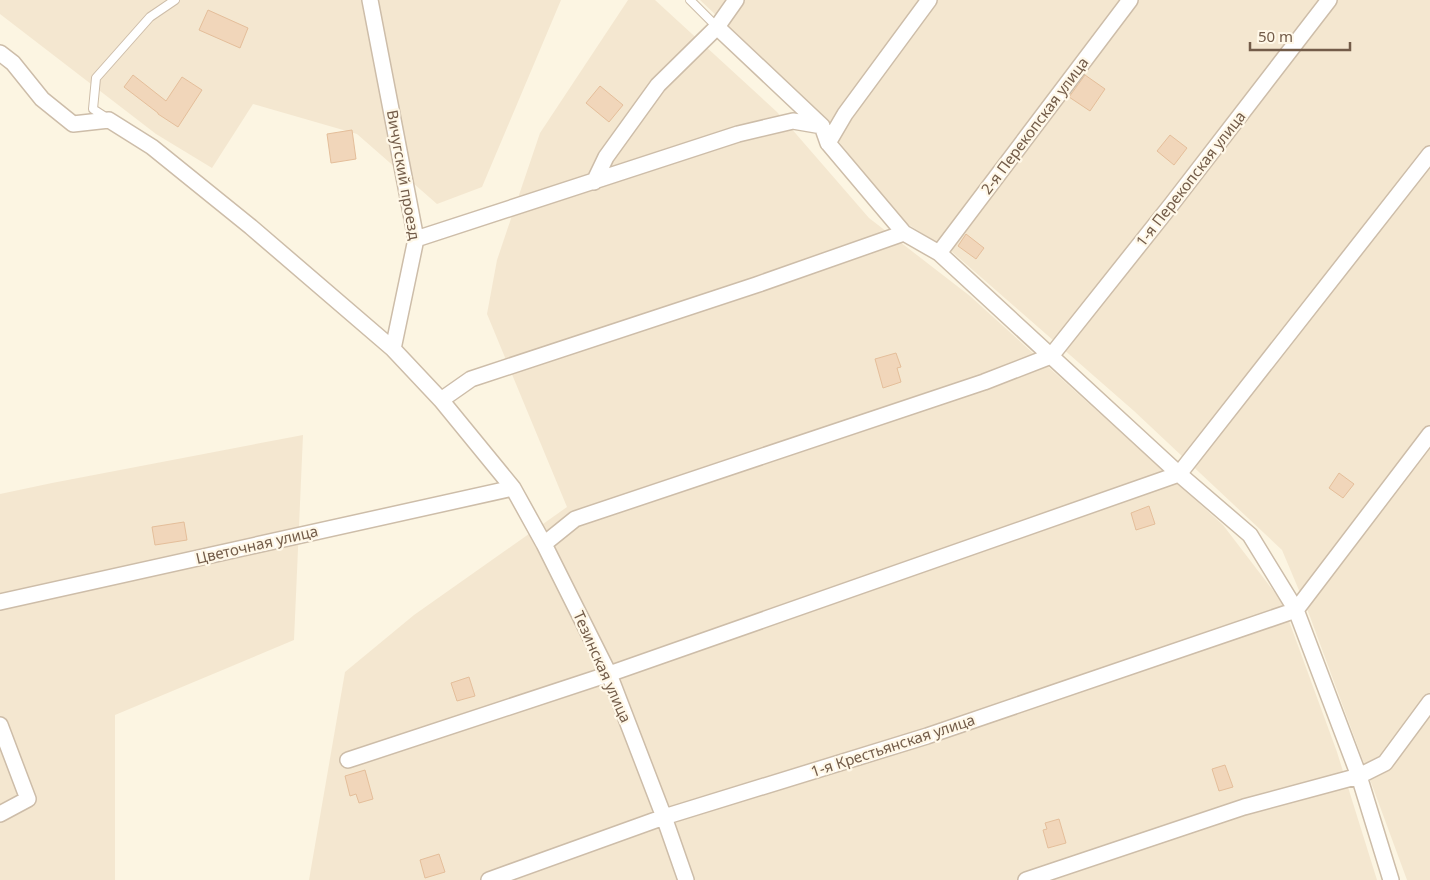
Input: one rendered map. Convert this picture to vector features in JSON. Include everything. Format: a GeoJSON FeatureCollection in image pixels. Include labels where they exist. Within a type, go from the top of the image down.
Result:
{"type":"FeatureCollection","features":[{"type":"Feature","properties":{"kind":"street","name":"Вичугский проезд"},"geometry":{"type":"LineString","coordinates":[[370,0],[416,239],[393,349]]}},
{"type":"Feature","properties":{"kind":"street"},"geometry":{"type":"LineString","coordinates":[[594,182],[606,157],[658,85],[717,26],[736,0]]}},
{"type":"Feature","properties":{"kind":"street"},"geometry":{"type":"LineString","coordinates":[[828,142],[845,114],[929,0]]}},
{"type":"Feature","properties":{"kind":"street","name":"2-я Перекопская улица"},"geometry":{"type":"LineString","coordinates":[[939,253],[1130,0]]}},
{"type":"Feature","properties":{"kind":"street","name":"1-я Перекопская улица"},"geometry":{"type":"LineString","coordinates":[[1051,356],[1329,0]]}},
{"type":"Feature","properties":{"kind":"street"},"geometry":{"type":"LineString","coordinates":[[717,26],[822,126],[828,142],[904,233],[939,253],[1179,474],[1250,535],[1296,610],[1359,776],[1391,880]]}},
{"type":"Feature","properties":{"kind":"street"},"geometry":{"type":"LineString","coordinates":[[0,53],[13,64],[42,99],[73,124],[108,120]]}},
{"type":"Feature","properties":{"kind":"street","name":"Тезинская улица"},"geometry":{"type":"LineString","coordinates":[[108,120],[152,147],[251,227],[393,349],[441,400],[513,488],[544,544],[609,674],[686,880]]}},
{"type":"Feature","properties":{"kind":"street"},"geometry":{"type":"LineString","coordinates":[[416,239],[738,134],[793,121],[822,126]]}},
{"type":"Feature","properties":{"kind":"street"},"geometry":{"type":"LineString","coordinates":[[348,760],[609,674],[1179,474],[1430,154]]}},
{"type":"Feature","properties":{"kind":"street"},"geometry":{"type":"LineString","coordinates":[[441,400],[471,379],[756,285],[904,233]]}},
{"type":"Feature","properties":{"kind":"street"},"geometry":{"type":"LineString","coordinates":[[544,544],[575,519],[984,382],[1051,356]]}},
{"type":"Feature","properties":{"kind":"street"},"geometry":{"type":"LineString","coordinates":[[1296,610],[1430,434]]}},
{"type":"Feature","properties":{"kind":"street","name":"Цветочная улица"},"geometry":{"type":"LineString","coordinates":[[0,602],[513,488]]}},
{"type":"Feature","properties":{"kind":"street","name":"1-я Крестьянская улица"},"geometry":{"type":"LineString","coordinates":[[490,880],[664,817],[927,736],[1296,610]]}},
{"type":"Feature","properties":{"kind":"street"},"geometry":{"type":"LineString","coordinates":[[1026,880],[1244,807],[1359,776],[1385,762],[1430,702]]}},
{"type":"Feature","properties":{"kind":"street"},"geometry":{"type":"LineString","coordinates":[[0,725],[28,799],[0,814]]}},
{"type":"Feature","properties":{"kind":"lane"},"geometry":{"type":"LineString","coordinates":[[108,120],[94,109],[96,78],[150,17],[175,0]]}},
{"type":"Feature","properties":{"kind":"lane"},"geometry":{"type":"LineString","coordinates":[[690,0],[717,26]]}},
{"type":"Feature","properties":{"kind":"shaded area"},"geometry":{"type":"Polygon","coordinates":[[[0,0],[561,0],[482,187],[437,204],[357,134],[253,104],[212,168],[156,134],[0,14],[0,0]]]}},
{"type":"Feature","properties":{"kind":"shaded area"},"geometry":{"type":"Polygon","coordinates":[[[628,0],[655,0],[777,112],[869,218],[970,296],[1223,525],[1282,602],[1337,752],[1377,880],[309,880],[345,672],[414,615],[567,507],[487,314],[497,260],[540,133],[628,0]]]}},
{"type":"Feature","properties":{"kind":"shaded area"},"geometry":{"type":"Polygon","coordinates":[[[700,0],[1430,0],[1430,880],[1407,880],[1309,614],[1282,550],[1134,411],[951,251],[901,220],[807,101],[700,0]]]}},
{"type":"Feature","properties":{"kind":"shaded area"},"geometry":{"type":"Polygon","coordinates":[[[303,435],[294,640],[115,715],[115,880],[0,880],[0,494],[303,435]]]}},
{"type":"Feature","properties":{"kind":"building"},"geometry":{"type":"Polygon","coordinates":[[[208,10],[248,28],[240,48],[199,30],[208,10]]]}},
{"type":"Feature","properties":{"kind":"building"},"geometry":{"type":"Polygon","coordinates":[[[133,75],[166,101],[182,77],[202,90],[178,127],[124,87],[133,75]]]}},
{"type":"Feature","properties":{"kind":"building"},"geometry":{"type":"Polygon","coordinates":[[[1085,75],[1105,89],[1090,111],[1069,97],[1085,75]]]}},
{"type":"Feature","properties":{"kind":"building"},"geometry":{"type":"Polygon","coordinates":[[[600,86],[623,105],[609,122],[586,103],[600,86]]]}},
{"type":"Feature","properties":{"kind":"building"},"geometry":{"type":"Polygon","coordinates":[[[352,130],[356,159],[331,163],[327,134],[352,130]]]}},
{"type":"Feature","properties":{"kind":"building"},"geometry":{"type":"Polygon","coordinates":[[[1170,135],[1187,148],[1174,165],[1157,151],[1170,135]]]}},
{"type":"Feature","properties":{"kind":"building"},"geometry":{"type":"Polygon","coordinates":[[[966,234],[984,248],[976,259],[958,246],[966,234]]]}},
{"type":"Feature","properties":{"kind":"building"},"geometry":{"type":"Polygon","coordinates":[[[896,353],[901,367],[897,368],[901,382],[883,388],[875,359],[896,353]]]}},
{"type":"Feature","properties":{"kind":"building"},"geometry":{"type":"Polygon","coordinates":[[[1339,473],[1354,484],[1343,498],[1329,488],[1339,473]]]}},
{"type":"Feature","properties":{"kind":"building"},"geometry":{"type":"Polygon","coordinates":[[[1149,506],[1155,524],[1136,530],[1131,513],[1149,506]]]}},
{"type":"Feature","properties":{"kind":"building"},"geometry":{"type":"Polygon","coordinates":[[[184,522],[187,540],[155,545],[152,527],[184,522]]]}},
{"type":"Feature","properties":{"kind":"building"},"geometry":{"type":"Polygon","coordinates":[[[469,677],[475,696],[457,701],[451,683],[469,677]]]}},
{"type":"Feature","properties":{"kind":"building"},"geometry":{"type":"Polygon","coordinates":[[[1225,765],[1233,787],[1219,791],[1212,769],[1225,765]]]}},
{"type":"Feature","properties":{"kind":"building"},"geometry":{"type":"Polygon","coordinates":[[[365,770],[373,799],[359,803],[356,794],[350,796],[345,776],[365,770]]]}},
{"type":"Feature","properties":{"kind":"building"},"geometry":{"type":"Polygon","coordinates":[[[1059,819],[1066,843],[1048,848],[1043,830],[1047,829],[1045,823],[1059,819]]]}},
{"type":"Feature","properties":{"kind":"building"},"geometry":{"type":"Polygon","coordinates":[[[439,854],[445,872],[425,878],[420,860],[439,854]]]}}]}
